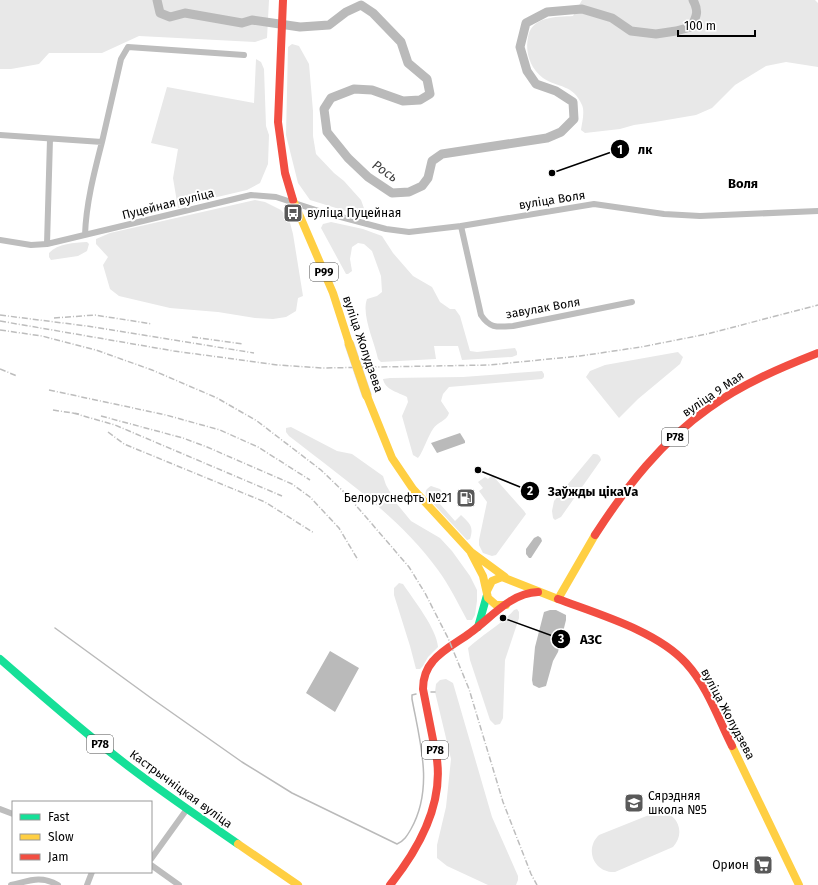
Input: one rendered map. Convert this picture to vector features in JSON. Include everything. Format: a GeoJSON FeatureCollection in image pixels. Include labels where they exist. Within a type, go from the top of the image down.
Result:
{"type":"FeatureCollection","features":[{"type":"Feature","properties":{"kind":"main road","name":"вуліца Жолудзева"},"geometry":{"type":"LineString","coordinates":[[283,0],[278,122],[281,154],[286,180],[333,293],[367,396],[392,458],[413,489],[471,552]]}},
{"type":"Feature","properties":{"kind":"main road","name":"вуліца 9 Мая"},"geometry":{"type":"LineString","coordinates":[[558,599],[599,528],[625,491],[651,460],[695,418],[757,379],[783,366],[818,353]]}},
{"type":"Feature","properties":{"kind":"main road","name":"Р99"},"geometry":{"type":"LineString","coordinates":[[471,552],[507,578]]}},
{"type":"Feature","properties":{"kind":"main road","name":"Р99"},"geometry":{"type":"LineString","coordinates":[[471,552],[483,576],[487,593]]}},
{"type":"Feature","properties":{"kind":"main road"},"geometry":{"type":"LineString","coordinates":[[478,627],[487,593],[487,587],[491,581],[498,577],[507,578],[516,590],[509,603],[499,606],[493,603],[487,593]]}},
{"type":"Feature","properties":{"kind":"main road","name":"вуліца Жолудзева"},"geometry":{"type":"LineString","coordinates":[[507,578],[647,635],[670,648],[683,660],[695,676],[710,701],[799,885]]}},
{"type":"Feature","properties":{"kind":"main road","name":"Р78"},"geometry":{"type":"LineString","coordinates":[[390,885],[412,854],[426,830],[436,790],[438,770],[435,746],[424,697],[424,678],[435,658],[509,603],[526,593],[540,592]]}},
{"type":"Feature","properties":{"kind":"main road","name":"Кастрычніцкая вуліца"},"geometry":{"type":"LineString","coordinates":[[0,659],[74,723],[187,809],[298,885]]}},
{"type":"Feature","properties":{"kind":"street"},"geometry":{"type":"LineString","coordinates":[[85,235],[90,191],[121,59],[128,47],[244,55]]}},
{"type":"Feature","properties":{"kind":"street"},"geometry":{"type":"LineString","coordinates":[[0,135],[102,142]]}},
{"type":"Feature","properties":{"kind":"street"},"geometry":{"type":"LineString","coordinates":[[47,244],[50,139]]}},
{"type":"Feature","properties":{"kind":"street","name":"Пуцейная вуліца"},"geometry":{"type":"LineString","coordinates":[[0,240],[31,245],[47,244],[251,195],[276,197],[294,202]]}},
{"type":"Feature","properties":{"kind":"street","name":"вуліца Воля"},"geometry":{"type":"LineString","coordinates":[[294,202],[322,212],[386,229],[409,232],[461,226],[594,204],[664,214],[700,216],[818,211]]}},
{"type":"Feature","properties":{"kind":"street","name":"завулак Воля"},"geometry":{"type":"LineString","coordinates":[[461,226],[481,315],[485,321],[491,325],[500,327],[513,326],[632,302]]}},
{"type":"Feature","properties":{"kind":"street"},"geometry":{"type":"LineString","coordinates":[[0,809],[12,814]]}},
{"type":"Feature","properties":{"kind":"street"},"geometry":{"type":"LineString","coordinates":[[152,858],[187,809]]}},
{"type":"Feature","properties":{"kind":"street"},"geometry":{"type":"LineString","coordinates":[[152,866],[179,885]]}},
{"type":"Feature","properties":{"kind":"street"},"geometry":{"type":"LineString","coordinates":[[87,885],[92,873]]}},
{"type":"Feature","properties":{"kind":"street"},"geometry":{"type":"LineString","coordinates":[[11,885],[40,879],[50,880],[58,885]]}},
{"type":"Feature","properties":{"kind":"shaded area"},"geometry":{"type":"Polygon","coordinates":[[[0,0],[269,0],[267,38],[255,42],[139,36],[102,53],[49,53],[39,64],[11,69],[0,69],[0,0]]]}},
{"type":"Feature","properties":{"kind":"shaded area"},"geometry":{"type":"Polygon","coordinates":[[[582,0],[815,0],[818,3],[818,67],[786,62],[766,66],[735,85],[712,108],[696,115],[634,125],[620,129],[585,133],[581,130],[583,111],[582,105],[578,98],[574,93],[565,87],[549,81],[538,74],[532,65],[527,49],[530,30],[534,25],[546,19],[573,16],[582,0]]]}},
{"type":"Feature","properties":{"kind":"shaded area"},"geometry":{"type":"Polygon","coordinates":[[[292,44],[299,46],[309,64],[313,111],[313,136],[316,154],[361,200],[365,211],[362,216],[310,200],[298,183],[286,135],[288,47],[292,44]]]}},
{"type":"Feature","properties":{"kind":"shaded area"},"geometry":{"type":"Polygon","coordinates":[[[256,59],[261,62],[264,69],[266,126],[269,135],[268,164],[260,183],[247,190],[178,208],[173,178],[178,149],[151,143],[167,87],[254,103],[256,59]]]}},
{"type":"Feature","properties":{"kind":"shaded area"},"geometry":{"type":"Polygon","coordinates":[[[255,200],[265,202],[281,210],[289,219],[293,234],[303,296],[298,298],[296,311],[286,317],[273,319],[170,308],[119,296],[110,289],[103,265],[108,257],[96,244],[96,239],[110,233],[255,200]]]}},
{"type":"Feature","properties":{"kind":"shaded area"},"geometry":{"type":"Polygon","coordinates":[[[331,222],[363,229],[382,236],[393,253],[413,276],[432,287],[440,302],[450,309],[455,309],[460,316],[470,351],[477,352],[515,348],[517,355],[512,357],[462,360],[458,346],[434,346],[436,359],[381,362],[378,359],[369,329],[366,306],[367,299],[377,296],[382,292],[381,276],[372,251],[364,244],[358,243],[352,247],[350,259],[352,271],[346,274],[321,228],[323,224],[331,222]]]}},
{"type":"Feature","properties":{"kind":"shaded area"},"geometry":{"type":"Polygon","coordinates":[[[87,242],[89,244],[87,251],[78,256],[51,260],[49,257],[49,253],[62,245],[87,242]]]}},
{"type":"Feature","properties":{"kind":"shaded area"},"geometry":{"type":"Polygon","coordinates":[[[678,352],[683,357],[680,364],[638,399],[619,418],[586,377],[590,371],[605,365],[678,352]]]}},
{"type":"Feature","properties":{"kind":"shaded area"},"geometry":{"type":"Polygon","coordinates":[[[542,371],[544,377],[542,379],[449,387],[443,394],[441,401],[449,413],[448,416],[433,429],[418,458],[413,455],[402,416],[408,402],[407,397],[386,386],[383,379],[463,377],[542,371]]]}},
{"type":"Feature","properties":{"kind":"shaded area"},"geometry":{"type":"Polygon","coordinates":[[[291,427],[337,451],[352,454],[383,476],[386,485],[397,504],[411,521],[440,538],[452,551],[470,576],[477,590],[475,615],[472,620],[467,620],[438,570],[406,532],[349,482],[289,436],[286,432],[286,428],[291,427]]]}},
{"type":"Feature","properties":{"kind":"shaded area"},"geometry":{"type":"Polygon","coordinates":[[[460,433],[465,443],[437,453],[431,443],[460,433]]]}},
{"type":"Feature","properties":{"kind":"shaded area"},"geometry":{"type":"Polygon","coordinates":[[[593,454],[598,455],[601,460],[561,517],[555,520],[553,518],[552,511],[554,501],[593,454]]]}},
{"type":"Feature","properties":{"kind":"shaded area"},"geometry":{"type":"Polygon","coordinates":[[[493,476],[526,514],[496,555],[492,556],[483,553],[479,545],[487,502],[479,491],[483,488],[478,482],[485,477],[488,479],[493,476]]]}},
{"type":"Feature","properties":{"kind":"shaded area"},"geometry":{"type":"Polygon","coordinates":[[[431,486],[440,489],[447,498],[440,504],[455,521],[461,515],[469,523],[472,531],[470,539],[467,540],[426,496],[426,490],[431,486]]]}},
{"type":"Feature","properties":{"kind":"shaded area"},"geometry":{"type":"Polygon","coordinates":[[[538,536],[542,541],[531,558],[529,558],[526,554],[526,549],[534,538],[538,536]]]}},
{"type":"Feature","properties":{"kind":"shaded area"},"geometry":{"type":"Polygon","coordinates":[[[399,583],[403,584],[418,606],[429,623],[437,640],[438,647],[428,657],[420,669],[416,669],[394,595],[394,588],[399,583]]]}},
{"type":"Feature","properties":{"kind":"shaded area"},"geometry":{"type":"Polygon","coordinates":[[[517,609],[519,612],[519,618],[505,660],[503,718],[500,724],[495,725],[490,720],[470,660],[468,648],[517,609]]]}},
{"type":"Feature","properties":{"kind":"shaded area"},"geometry":{"type":"Polygon","coordinates":[[[556,610],[566,615],[566,620],[558,652],[553,661],[546,686],[539,688],[533,685],[532,680],[535,647],[544,612],[556,610]]]}},
{"type":"Feature","properties":{"kind":"shaded area"},"geometry":{"type":"Polygon","coordinates":[[[330,651],[359,668],[335,712],[306,693],[330,651]]]}},
{"type":"Feature","properties":{"kind":"shaded area"},"geometry":{"type":"Polygon","coordinates":[[[446,679],[453,683],[492,817],[518,876],[516,885],[488,885],[447,866],[437,858],[437,845],[446,807],[451,759],[435,692],[436,684],[440,680],[446,679]]]}},
{"type":"Feature","properties":{"kind":"shaded area"},"geometry":{"type":"Polygon","coordinates":[[[659,811],[671,816],[678,824],[679,836],[673,847],[615,872],[602,869],[597,864],[592,853],[592,847],[599,835],[659,811]]]}},
{"type":"Feature","properties":{"kind":"waterway","name":"Рось"},"geometry":{"type":"LineString","coordinates":[[157,0],[160,13],[170,17],[185,13],[242,23],[252,20],[300,27],[329,25],[346,12],[361,5],[373,13],[401,42],[408,63],[427,79],[430,94],[420,100],[403,101],[372,90],[354,89],[331,98],[324,109],[327,132],[348,158],[368,177],[392,193],[409,192],[422,186],[428,178],[432,161],[442,154],[547,138],[561,132],[574,119],[573,102],[556,91],[536,84],[527,71],[520,47],[526,23],[547,12],[582,9],[612,18],[631,31],[656,34],[691,27],[695,20],[696,14],[696,7],[693,0]]}},
{"type":"Feature","properties":{"kind":"waterway"},"geometry":{"type":"LineString","coordinates":[[55,628],[242,762],[292,793],[397,844],[405,838],[411,829],[418,813],[422,797],[424,781],[423,765],[412,699],[412,695],[416,694]]}},
{"type":"Feature","properties":{"kind":"railway"},"geometry":{"type":"LineString","coordinates":[[0,321],[174,351],[278,365],[323,368],[489,365],[580,356],[641,347],[707,334],[818,305]]}},
{"type":"Feature","properties":{"kind":"railway"},"geometry":{"type":"LineString","coordinates":[[0,315],[87,326],[254,353]]}},
{"type":"Feature","properties":{"kind":"railway"},"geometry":{"type":"LineString","coordinates":[[54,318],[95,315],[152,324]]}},
{"type":"Feature","properties":{"kind":"railway"},"geometry":{"type":"LineString","coordinates":[[0,330],[42,336],[96,350],[152,370],[217,398],[257,421],[321,470],[347,495],[409,567],[425,593],[448,638],[469,689],[503,802],[531,874],[537,885]]}},
{"type":"Feature","properties":{"kind":"railway"},"geometry":{"type":"LineString","coordinates":[[192,337],[243,344]]}},
{"type":"Feature","properties":{"kind":"railway"},"geometry":{"type":"LineString","coordinates":[[0,369],[17,376]]}},
{"type":"Feature","properties":{"kind":"railway"},"geometry":{"type":"LineString","coordinates":[[49,390],[166,415],[220,430],[258,447],[310,480]]}},
{"type":"Feature","properties":{"kind":"railway"},"geometry":{"type":"LineString","coordinates":[[53,410],[79,414]]}},
{"type":"Feature","properties":{"kind":"railway"},"geometry":{"type":"LineString","coordinates":[[73,413],[115,425],[282,496]]}},
{"type":"Feature","properties":{"kind":"railway"},"geometry":{"type":"LineString","coordinates":[[101,416],[183,438],[292,484],[310,497],[339,528],[358,560]]}},
{"type":"Feature","properties":{"kind":"railway"},"geometry":{"type":"LineString","coordinates":[[108,432],[124,444],[265,502],[314,533]]}},
{"type":"Feature","properties":{"kind":"traffic: fast"},"geometry":{"type":"LineString","coordinates":[[478,627],[487,595]]}},
{"type":"Feature","properties":{"kind":"traffic: fast"},"geometry":{"type":"LineString","coordinates":[[0,659],[99,744],[175,801],[238,844]]}},
{"type":"Feature","properties":{"kind":"traffic: slow"},"geometry":{"type":"LineString","coordinates":[[293,200],[333,293],[349,343]]}},
{"type":"Feature","properties":{"kind":"traffic: slow"},"geometry":{"type":"LineString","coordinates":[[349,343],[367,396]]}},
{"type":"Feature","properties":{"kind":"traffic: slow"},"geometry":{"type":"LineString","coordinates":[[367,396],[392,458],[413,489],[471,552],[505,577]]}},
{"type":"Feature","properties":{"kind":"traffic: slow"},"geometry":{"type":"LineString","coordinates":[[487,591],[492,581],[502,577],[558,599],[595,535]]}},
{"type":"Feature","properties":{"kind":"traffic: slow"},"geometry":{"type":"LineString","coordinates":[[471,553],[483,576],[488,598],[496,605],[506,605]]}},
{"type":"Feature","properties":{"kind":"traffic: slow"},"geometry":{"type":"LineString","coordinates":[[732,746],[799,885]]}},
{"type":"Feature","properties":{"kind":"traffic: slow"},"geometry":{"type":"LineString","coordinates":[[238,844],[298,885]]}},
{"type":"Feature","properties":{"kind":"traffic: jam"},"geometry":{"type":"LineString","coordinates":[[283,0],[278,122],[285,173],[293,200]]}},
{"type":"Feature","properties":{"kind":"traffic: jam"},"geometry":{"type":"LineString","coordinates":[[595,535],[632,482],[660,450],[692,421],[735,391],[818,353]]}},
{"type":"Feature","properties":{"kind":"traffic: jam"},"geometry":{"type":"LineString","coordinates":[[390,885],[419,842],[432,811],[436,794],[438,777],[437,760],[423,689],[424,677],[427,670],[441,653],[470,633],[501,607],[528,593],[538,592]]}},
{"type":"Feature","properties":{"kind":"traffic: jam"},"geometry":{"type":"LineString","coordinates":[[558,599],[626,625],[643,633],[674,652],[686,663],[700,682],[712,703],[732,746]]}},
{"type":"Feature","properties":{"kind":"place","name":"лк"},"geometry":{"type":"Point","coordinates":[552,173]}},
{"type":"Feature","properties":{"kind":"place","name":"вуліца Пуцейная"},"geometry":{"type":"Point","coordinates":[293,213]}},
{"type":"Feature","properties":{"kind":"place","name":"Заўжды цікаVа"},"geometry":{"type":"Point","coordinates":[478,470]}},
{"type":"Feature","properties":{"kind":"place","name":"Белоруснефть №21"},"geometry":{"type":"Point","coordinates":[466,498]}},
{"type":"Feature","properties":{"kind":"place","name":"АЗС"},"geometry":{"type":"Point","coordinates":[503,618]}},
{"type":"Feature","properties":{"kind":"place","name":"Сярэдняя школа №5"},"geometry":{"type":"Point","coordinates":[634,803]}},
{"type":"Feature","properties":{"kind":"place","name":"Орион"},"geometry":{"type":"Point","coordinates":[763,865]}},
{"type":"Feature","properties":{"kind":"district","name":"Воля"},"geometry":{"type":"Point","coordinates":[743,183]}}]}
